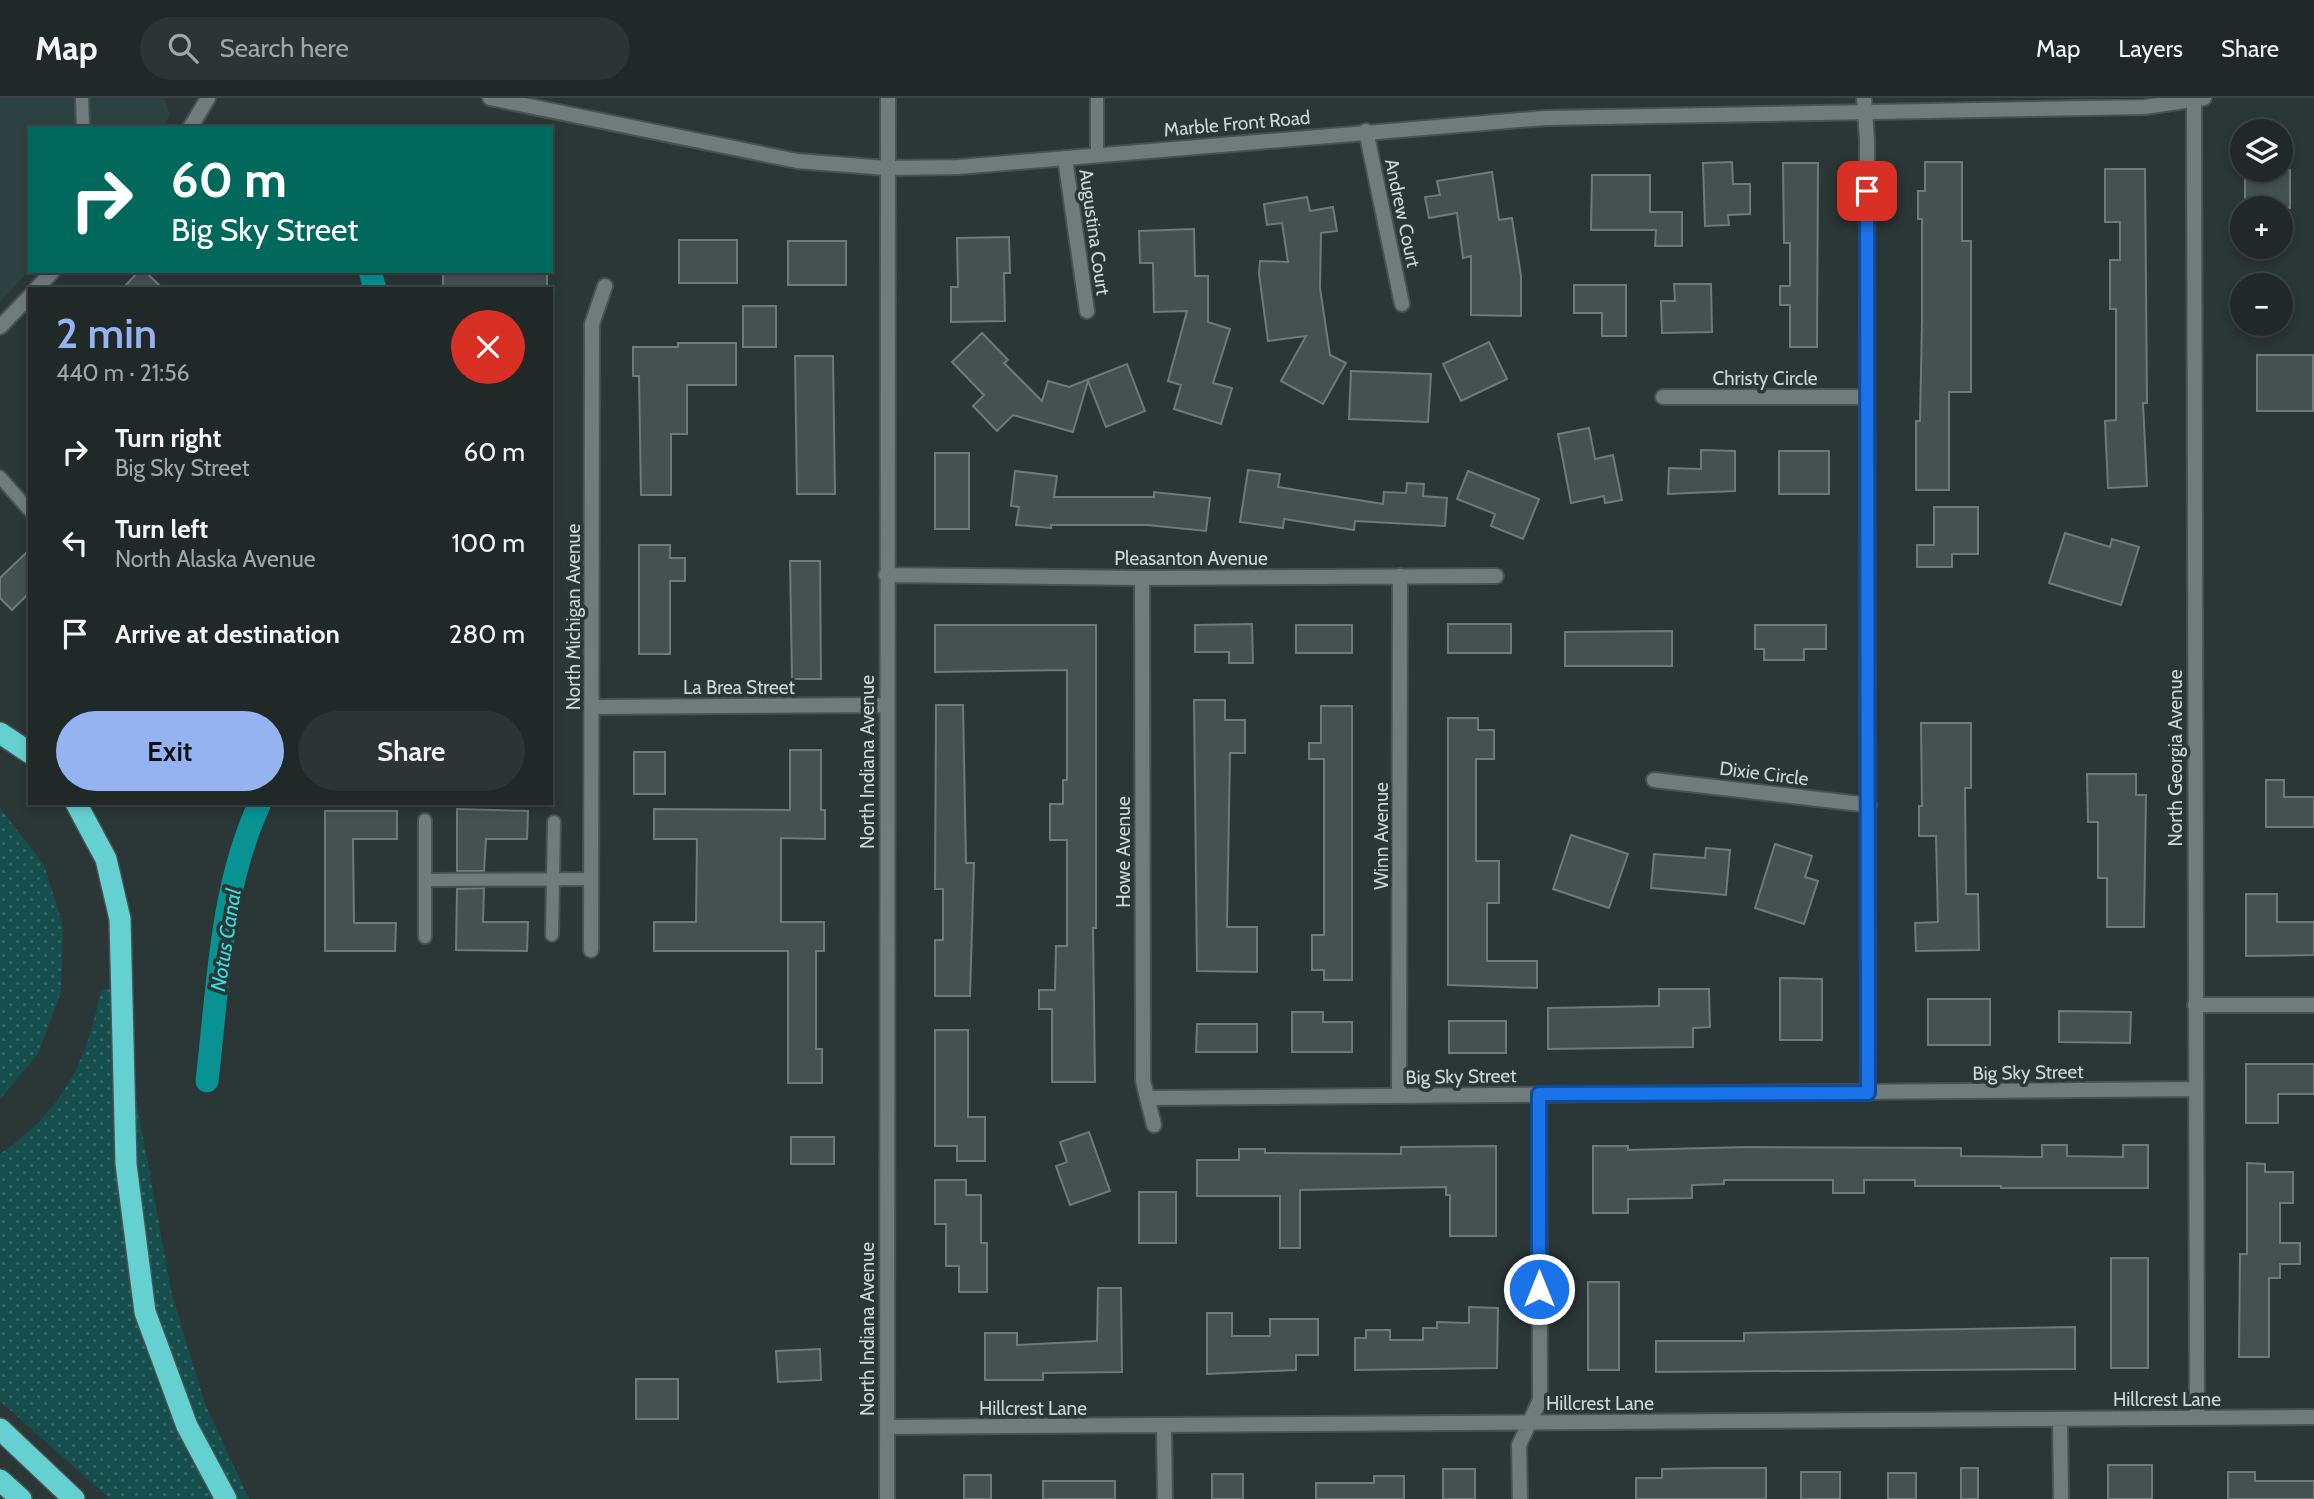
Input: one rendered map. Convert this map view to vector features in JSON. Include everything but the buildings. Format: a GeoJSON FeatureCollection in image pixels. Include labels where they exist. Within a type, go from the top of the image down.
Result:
{"type":"FeatureCollection","features":[{"type":"Feature","properties":{"kind":"highway"},"geometry":{"type":"LineString","coordinates":[[0,733],[28,752]]}},
{"type":"Feature","properties":{"kind":"highway"},"geometry":{"type":"LineString","coordinates":[[77,805],[106,859],[120,919],[126,1164],[145,1312],[187,1426],[226,1499]]}},
{"type":"Feature","properties":{"kind":"highway"},"geometry":{"type":"LineString","coordinates":[[0,1429],[74,1499]]}},
{"type":"Feature","properties":{"kind":"highway"},"geometry":{"type":"LineString","coordinates":[[0,1479],[21,1499]]}},
{"type":"Feature","properties":{"kind":"street"},"geometry":{"type":"LineString","coordinates":[[191,126],[208,98]]}},
{"type":"Feature","properties":{"kind":"street","name":"Marble Front Road"},"geometry":{"type":"LineString","coordinates":[[490,98],[797,161],[887,168],[958,167],[1366,131],[1634,114],[1865,104],[2145,107],[2198,99]]}},
{"type":"Feature","properties":{"kind":"street","name":"North Indiana Avenue"},"geometry":{"type":"LineString","coordinates":[[887,1499],[888,98]]}},
{"type":"Feature","properties":{"kind":"street","name":"North Georgia Avenue"},"geometry":{"type":"LineString","coordinates":[[2197,1418],[2195,1005],[2198,99]]}},
{"type":"Feature","properties":{"kind":"street"},"geometry":{"type":"LineString","coordinates":[[1865,104],[1868,1093]]}},
{"type":"Feature","properties":{"kind":"street","name":"Andrew Court"},"geometry":{"type":"LineString","coordinates":[[1366,131],[1402,304]]}},
{"type":"Feature","properties":{"kind":"street","name":"Augustina Court"},"geometry":{"type":"LineString","coordinates":[[1065,158],[1087,311]]}},
{"type":"Feature","properties":{"kind":"street"},"geometry":{"type":"LineString","coordinates":[[38,287],[51,273]]}},
{"type":"Feature","properties":{"kind":"street","name":"North Michigan Avenue"},"geometry":{"type":"LineString","coordinates":[[591,950],[592,324],[604,286]]}},
{"type":"Feature","properties":{"kind":"street"},"geometry":{"type":"LineString","coordinates":[[0,327],[28,298]]}},
{"type":"Feature","properties":{"kind":"street","name":"Christy Circle"},"geometry":{"type":"LineString","coordinates":[[1663,397],[1866,397]]}},
{"type":"Feature","properties":{"kind":"street","name":"Pleasanton Avenue"},"geometry":{"type":"LineString","coordinates":[[886,575],[1142,578],[1496,576]]}},
{"type":"Feature","properties":{"kind":"street","name":"Winn Avenue"},"geometry":{"type":"LineString","coordinates":[[1399,1096],[1400,576]]}},
{"type":"Feature","properties":{"kind":"street","name":"Howe Avenue"},"geometry":{"type":"LineString","coordinates":[[1142,578],[1143,1081],[1154,1125]]}},
{"type":"Feature","properties":{"kind":"street","name":"La Brea Street"},"geometry":{"type":"LineString","coordinates":[[592,707],[886,705]]}},
{"type":"Feature","properties":{"kind":"street","name":"Dixie Circle"},"geometry":{"type":"LineString","coordinates":[[1654,780],[1869,805]]}},
{"type":"Feature","properties":{"kind":"street"},"geometry":{"type":"LineString","coordinates":[[2195,1005],[2314,1005]]}},
{"type":"Feature","properties":{"kind":"street","name":"Big Sky Street"},"geometry":{"type":"LineString","coordinates":[[1147,1098],[2195,1089]]}},
{"type":"Feature","properties":{"kind":"street"},"geometry":{"type":"LineString","coordinates":[[1520,1499],[1520,1445],[1540,1400],[1539,1094]]}},
{"type":"Feature","properties":{"kind":"street","name":"Hillcrest Lane"},"geometry":{"type":"LineString","coordinates":[[887,1427],[2314,1418]]}},
{"type":"Feature","properties":{"kind":"street"},"geometry":{"type":"LineString","coordinates":[[2060,1419],[2061,1499]]}},
{"type":"Feature","properties":{"kind":"street"},"geometry":{"type":"LineString","coordinates":[[1164,1427],[1165,1499]]}},
{"type":"Feature","properties":{"kind":"lane"},"geometry":{"type":"LineString","coordinates":[[82,98],[83,126]]}},
{"type":"Feature","properties":{"kind":"lane"},"geometry":{"type":"LineString","coordinates":[[1097,98],[1097,155]]}},
{"type":"Feature","properties":{"kind":"lane"},"geometry":{"type":"LineString","coordinates":[[0,477],[28,509]]}},
{"type":"Feature","properties":{"kind":"lane"},"geometry":{"type":"LineString","coordinates":[[425,820],[425,936]]}},
{"type":"Feature","properties":{"kind":"lane"},"geometry":{"type":"LineString","coordinates":[[552,935],[554,822]]}},
{"type":"Feature","properties":{"kind":"lane"},"geometry":{"type":"LineString","coordinates":[[425,880],[591,879]]}},
{"type":"Feature","properties":{"kind":"shaded area"},"geometry":{"type":"Polygon","coordinates":[[[0,98],[164,98],[170,114],[164,126],[28,126],[28,272],[0,302],[0,98]]]}},
{"type":"Feature","properties":{"kind":"shaded area"},"geometry":{"type":"Polygon","coordinates":[[[0,808],[44,865],[63,926],[61,992],[38,1054],[0,1099],[0,808]]]}},
{"type":"Feature","properties":{"kind":"shaded area"},"geometry":{"type":"Polygon","coordinates":[[[101,989],[116,990],[172,1295],[205,1404],[249,1499],[110,1499],[0,1401],[0,1154],[40,1120],[69,1083],[88,1040],[101,989]]]}},
{"type":"Feature","properties":{"kind":"waterway","name":"Notus Canal"},"geometry":{"type":"LineString","coordinates":[[371,273],[374,287]]}},
{"type":"Feature","properties":{"kind":"waterway","name":"Notus Canal"},"geometry":{"type":"LineString","coordinates":[[207,1081],[218,975],[229,904],[236,869],[259,805]]}},
{"type":"Feature","properties":{"kind":"route"},"geometry":{"type":"LineString","coordinates":[[1539,1289],[1539,1094],[1868,1093],[1867,191]]}}]}
